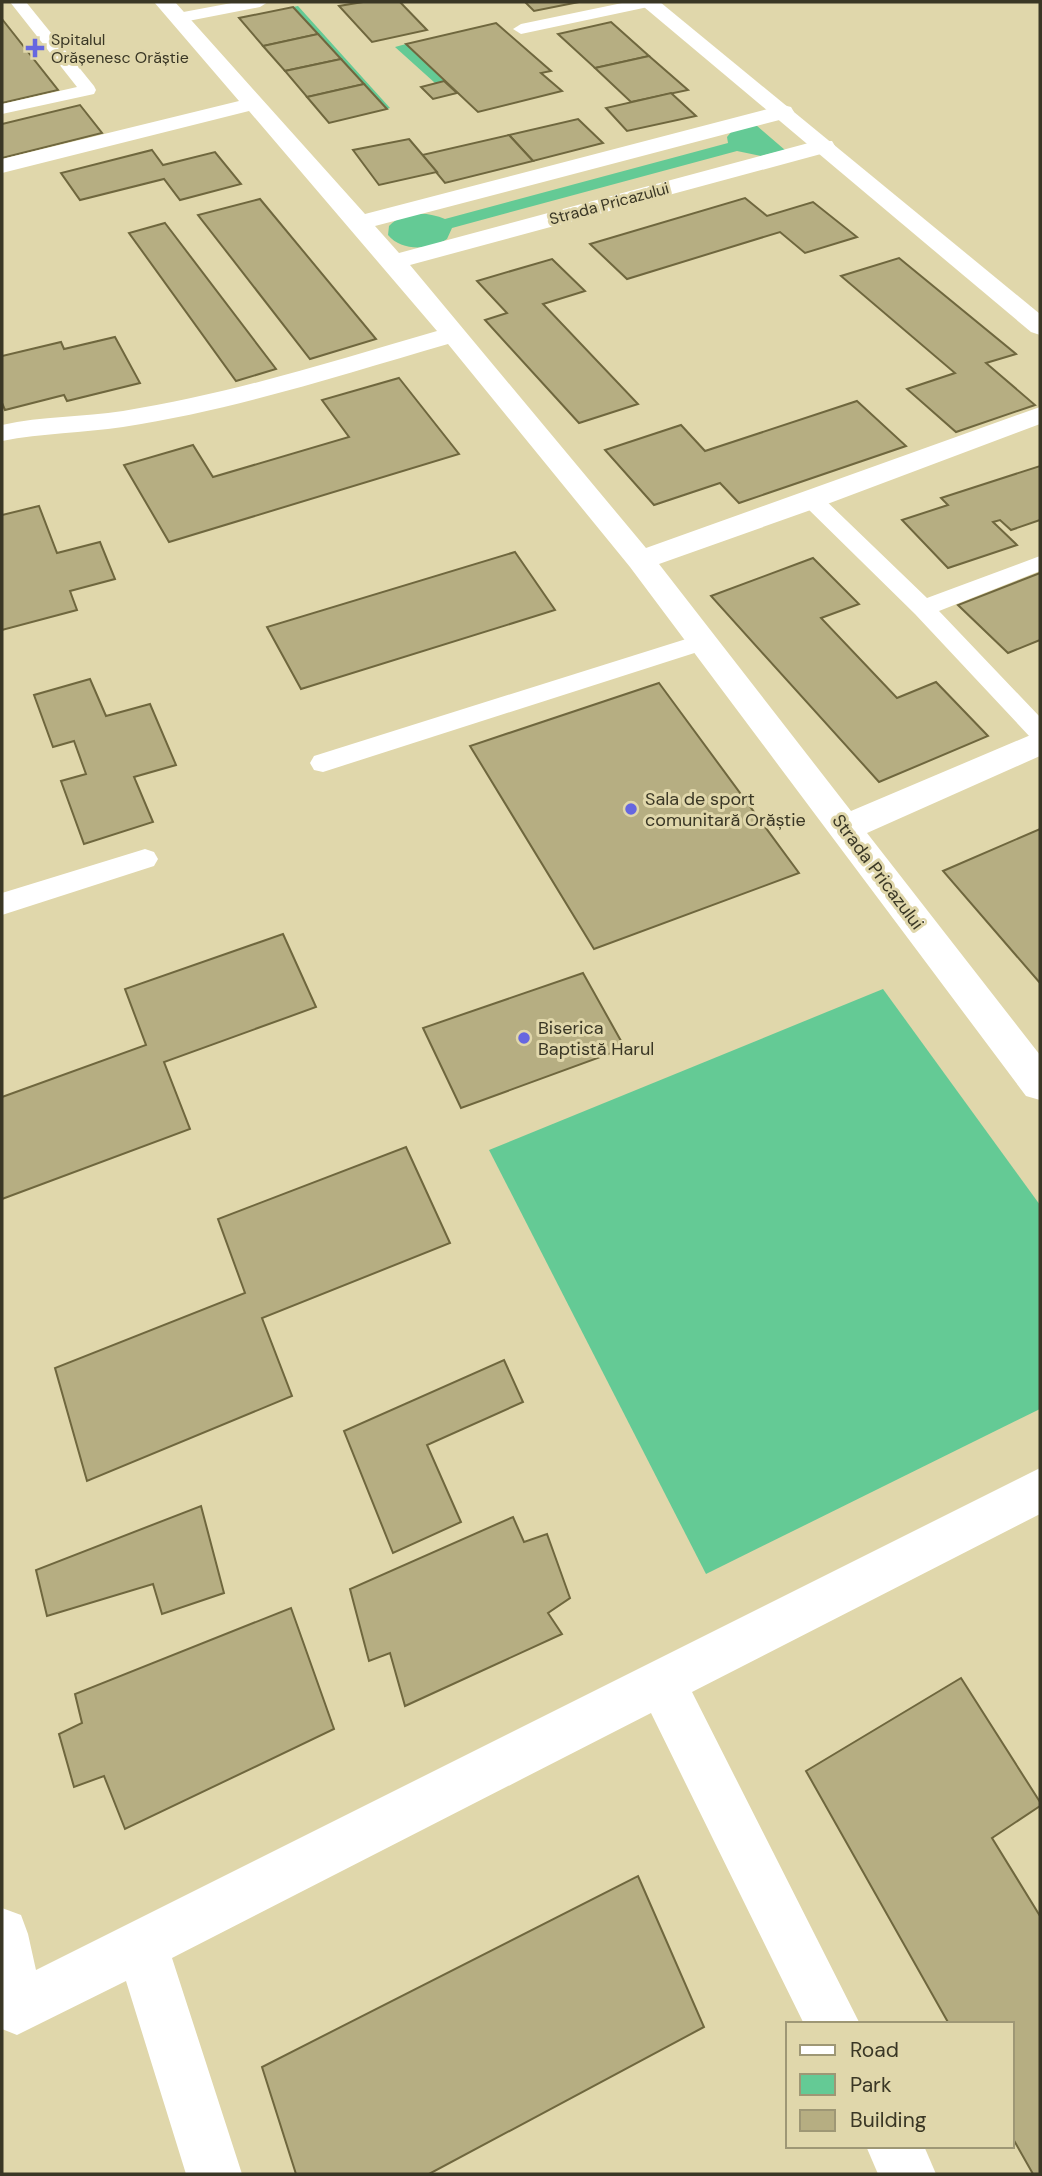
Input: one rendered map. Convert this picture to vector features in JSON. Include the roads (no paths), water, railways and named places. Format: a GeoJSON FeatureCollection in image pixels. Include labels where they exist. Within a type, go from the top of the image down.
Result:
{"type":"FeatureCollection","features":[{"type":"Feature","properties":{"kind":"street"},"geometry":{"type":"LineString","coordinates":[[648,2],[1040,327]]}},
{"type":"Feature","properties":{"kind":"street","name":"Strada Pricazului"},"geometry":{"type":"LineString","coordinates":[[171,10],[394,262],[640,560],[1040,1084]]}},
{"type":"Feature","properties":{"kind":"street"},"geometry":{"type":"LineString","coordinates":[[2,166],[256,103]]}},
{"type":"Feature","properties":{"kind":"street"},"geometry":{"type":"LineString","coordinates":[[360,223],[783,112]]}},
{"type":"Feature","properties":{"kind":"street","name":"Strada Pricazului"},"geometry":{"type":"LineString","coordinates":[[394,262],[824,146]]}},
{"type":"Feature","properties":{"kind":"street"},"geometry":{"type":"LineString","coordinates":[[2,433],[28,426],[122,419],[240,396],[455,334]]}},
{"type":"Feature","properties":{"kind":"street"},"geometry":{"type":"LineString","coordinates":[[640,560],[812,500],[1040,415]]}},
{"type":"Feature","properties":{"kind":"street"},"geometry":{"type":"LineString","coordinates":[[845,828],[1040,743]]}},
{"type":"Feature","properties":{"kind":"street"},"geometry":{"type":"LineString","coordinates":[[2,1934],[10,2013],[141,1944],[1040,1490]]}},
{"type":"Feature","properties":{"kind":"street"},"geometry":{"type":"LineString","coordinates":[[661,1682],[831,2022]]}},
{"type":"Feature","properties":{"kind":"street"},"geometry":{"type":"LineString","coordinates":[[141,1944],[214,2174]]}},
{"type":"Feature","properties":{"kind":"street"},"geometry":{"type":"LineString","coordinates":[[895,2148],[908,2174]]}},
{"type":"Feature","properties":{"kind":"lane"},"geometry":{"type":"LineString","coordinates":[[2,109],[88,90],[18,2]]}},
{"type":"Feature","properties":{"kind":"lane"},"geometry":{"type":"LineString","coordinates":[[171,10],[260,2]]}},
{"type":"Feature","properties":{"kind":"lane"},"geometry":{"type":"LineString","coordinates":[[521,29],[648,2]]}},
{"type":"Feature","properties":{"kind":"lane"},"geometry":{"type":"LineString","coordinates":[[812,500],[923,608],[1040,732]]}},
{"type":"Feature","properties":{"kind":"lane"},"geometry":{"type":"LineString","coordinates":[[923,608],[1040,563]]}},
{"type":"Feature","properties":{"kind":"lane"},"geometry":{"type":"LineString","coordinates":[[323,763],[702,642]]}},
{"type":"Feature","properties":{"kind":"lane"},"geometry":{"type":"LineString","coordinates":[[2,904],[145,859]]}},
{"type":"Feature","properties":{"kind":"place","name":"Spitalul Orășenesc Orăștie"},"geometry":{"type":"Point","coordinates":[35,48]}},
{"type":"Feature","properties":{"kind":"place","name":"Sala de sport comunitară Orăștie"},"geometry":{"type":"Point","coordinates":[631,809]}},
{"type":"Feature","properties":{"kind":"place","name":"Biserica Baptistă Harul"},"geometry":{"type":"Point","coordinates":[524,1038]}}]}
